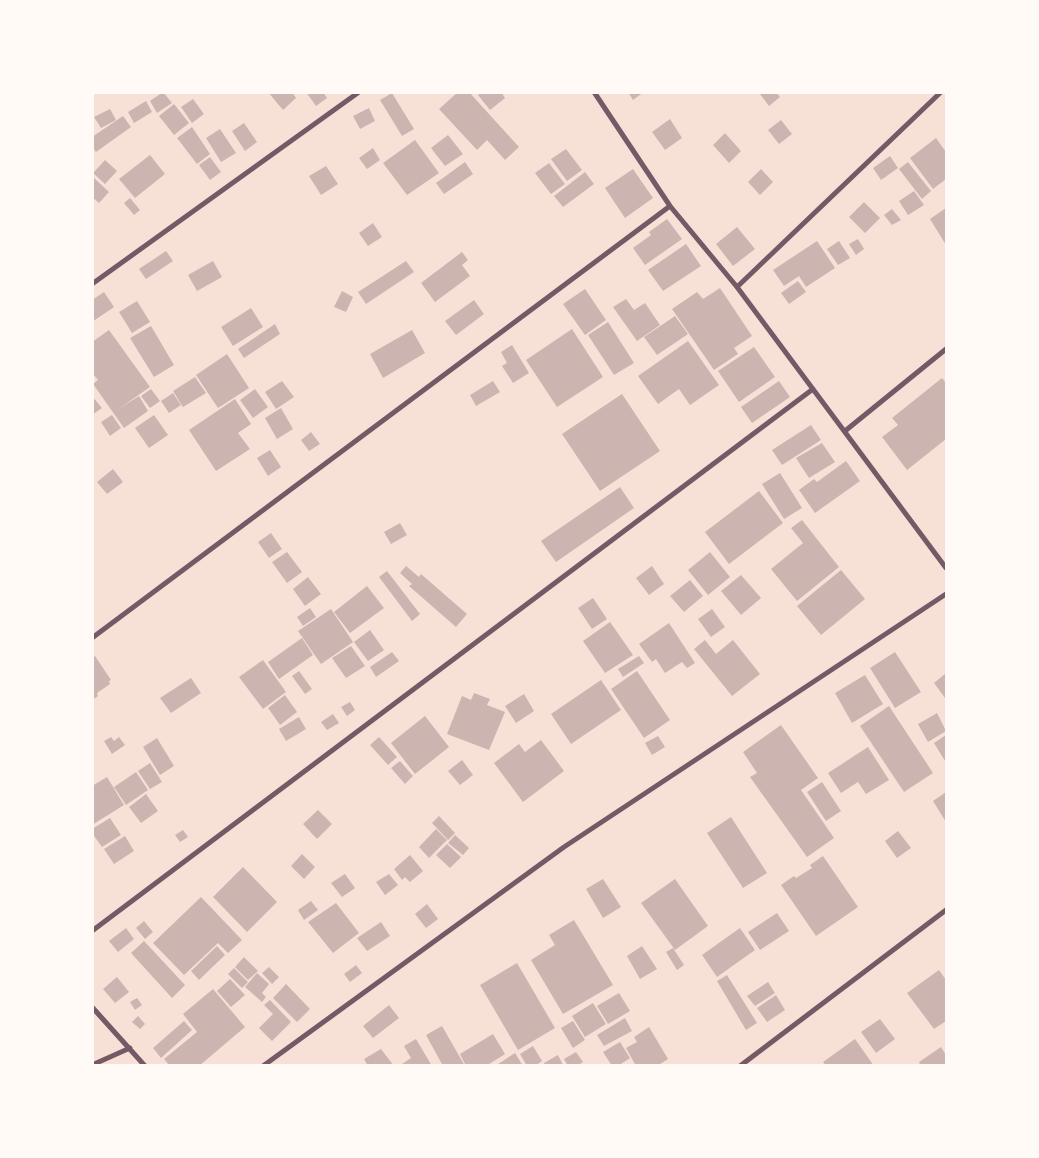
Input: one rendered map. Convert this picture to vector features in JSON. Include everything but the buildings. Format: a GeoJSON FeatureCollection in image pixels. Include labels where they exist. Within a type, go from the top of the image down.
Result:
{"type":"FeatureCollection","features":[{"type":"Feature","properties":{"kind":"street"},"geometry":{"type":"LineString","coordinates":[[92,284],[359,92]]}},
{"type":"Feature","properties":{"kind":"street"},"geometry":{"type":"LineString","coordinates":[[594,92],[670,206],[737,287],[946,568]]}},
{"type":"Feature","properties":{"kind":"street"},"geometry":{"type":"LineString","coordinates":[[737,287],[941,92]]}},
{"type":"Feature","properties":{"kind":"street"},"geometry":{"type":"LineString","coordinates":[[92,638],[670,206]]}},
{"type":"Feature","properties":{"kind":"street"},"geometry":{"type":"LineString","coordinates":[[844,431],[946,349]]}},
{"type":"Feature","properties":{"kind":"street"},"geometry":{"type":"LineString","coordinates":[[92,931],[813,388]]}},
{"type":"Feature","properties":{"kind":"street"},"geometry":{"type":"LineString","coordinates":[[263,1066],[564,847],[946,594]]}},
{"type":"Feature","properties":{"kind":"street"},"geometry":{"type":"LineString","coordinates":[[740,1066],[946,910]]}},
{"type":"Feature","properties":{"kind":"street"},"geometry":{"type":"LineString","coordinates":[[92,1007],[145,1066]]}},
{"type":"Feature","properties":{"kind":"street"},"geometry":{"type":"LineString","coordinates":[[92,1066],[130,1048]]}}]}
